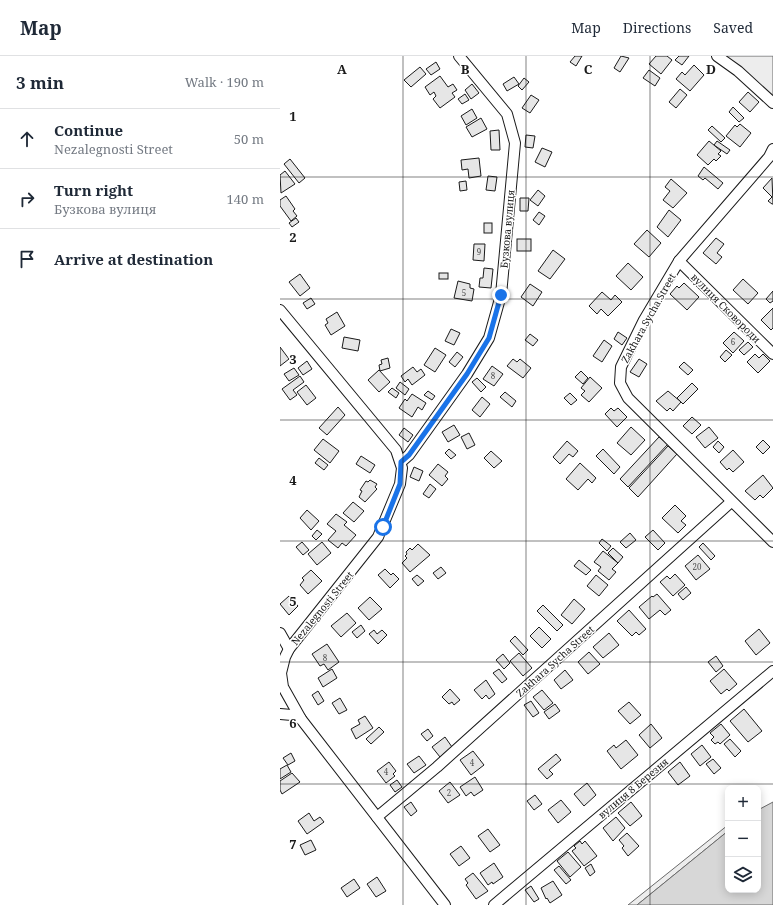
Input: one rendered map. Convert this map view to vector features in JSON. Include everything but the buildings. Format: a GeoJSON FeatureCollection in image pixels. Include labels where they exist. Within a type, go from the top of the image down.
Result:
{"type":"FeatureCollection","features":[{"type":"Feature","properties":{"kind":"street","name":"Бузкова вулиця"},"geometry":{"type":"LineString","coordinates":[[401,462],[409,455],[467,374],[489,338],[501,295],[515,143],[507,114],[459,56]]}},
{"type":"Feature","properties":{"kind":"street"},"geometry":{"type":"LineString","coordinates":[[717,56],[738,71],[773,103]]}},
{"type":"Feature","properties":{"kind":"street","name":"Zakhara Sycha Street"},"geometry":{"type":"LineString","coordinates":[[772,156],[679,261],[644,320],[621,367],[620,382],[628,398],[731,502],[773,542]]}},
{"type":"Feature","properties":{"kind":"street","name":"вулиця Сковороди"},"geometry":{"type":"LineString","coordinates":[[679,261],[773,354]]}},
{"type":"Feature","properties":{"kind":"street"},"geometry":{"type":"LineString","coordinates":[[280,310],[396,450],[401,462]]}},
{"type":"Feature","properties":{"kind":"street","name":"Nezalegnosti Street"},"geometry":{"type":"LineString","coordinates":[[401,462],[400,484],[378,537],[289,649],[283,665],[282,681],[286,694],[301,719],[445,905]]}},
{"type":"Feature","properties":{"kind":"street","name":"Zakhara Sycha Street"},"geometry":{"type":"LineString","coordinates":[[377,817],[437,767],[731,502]]}},
{"type":"Feature","properties":{"kind":"street"},"geometry":{"type":"LineString","coordinates":[[280,633],[289,649]]}},
{"type":"Feature","properties":{"kind":"street","name":"вулиця 8 Березня"},"geometry":{"type":"LineString","coordinates":[[494,905],[773,672]]}},
{"type":"Feature","properties":{"kind":"street"},"geometry":{"type":"LineString","coordinates":[[280,714],[292,715],[301,719]]}},
{"type":"Feature","properties":{"kind":"shaded area"},"geometry":{"type":"Polygon","coordinates":[[[717,56],[773,56],[773,103],[717,56]]]}},
{"type":"Feature","properties":{"kind":"shaded area"},"geometry":{"type":"Polygon","coordinates":[[[773,802],[773,905],[637,905],[725,833],[725,893],[761,893],[761,808],[773,802]]]}},
{"type":"Feature","properties":{"kind":"shaded area"},"geometry":{"type":"Polygon","coordinates":[[[725,827],[725,833],[637,905],[628,905],[725,827]]]}},
{"type":"Feature","properties":{"kind":"route"},"geometry":{"type":"LineString","coordinates":[[383,527],[400,484],[402,474],[401,462],[409,455],[467,374],[489,338],[501,295]]}}]}
